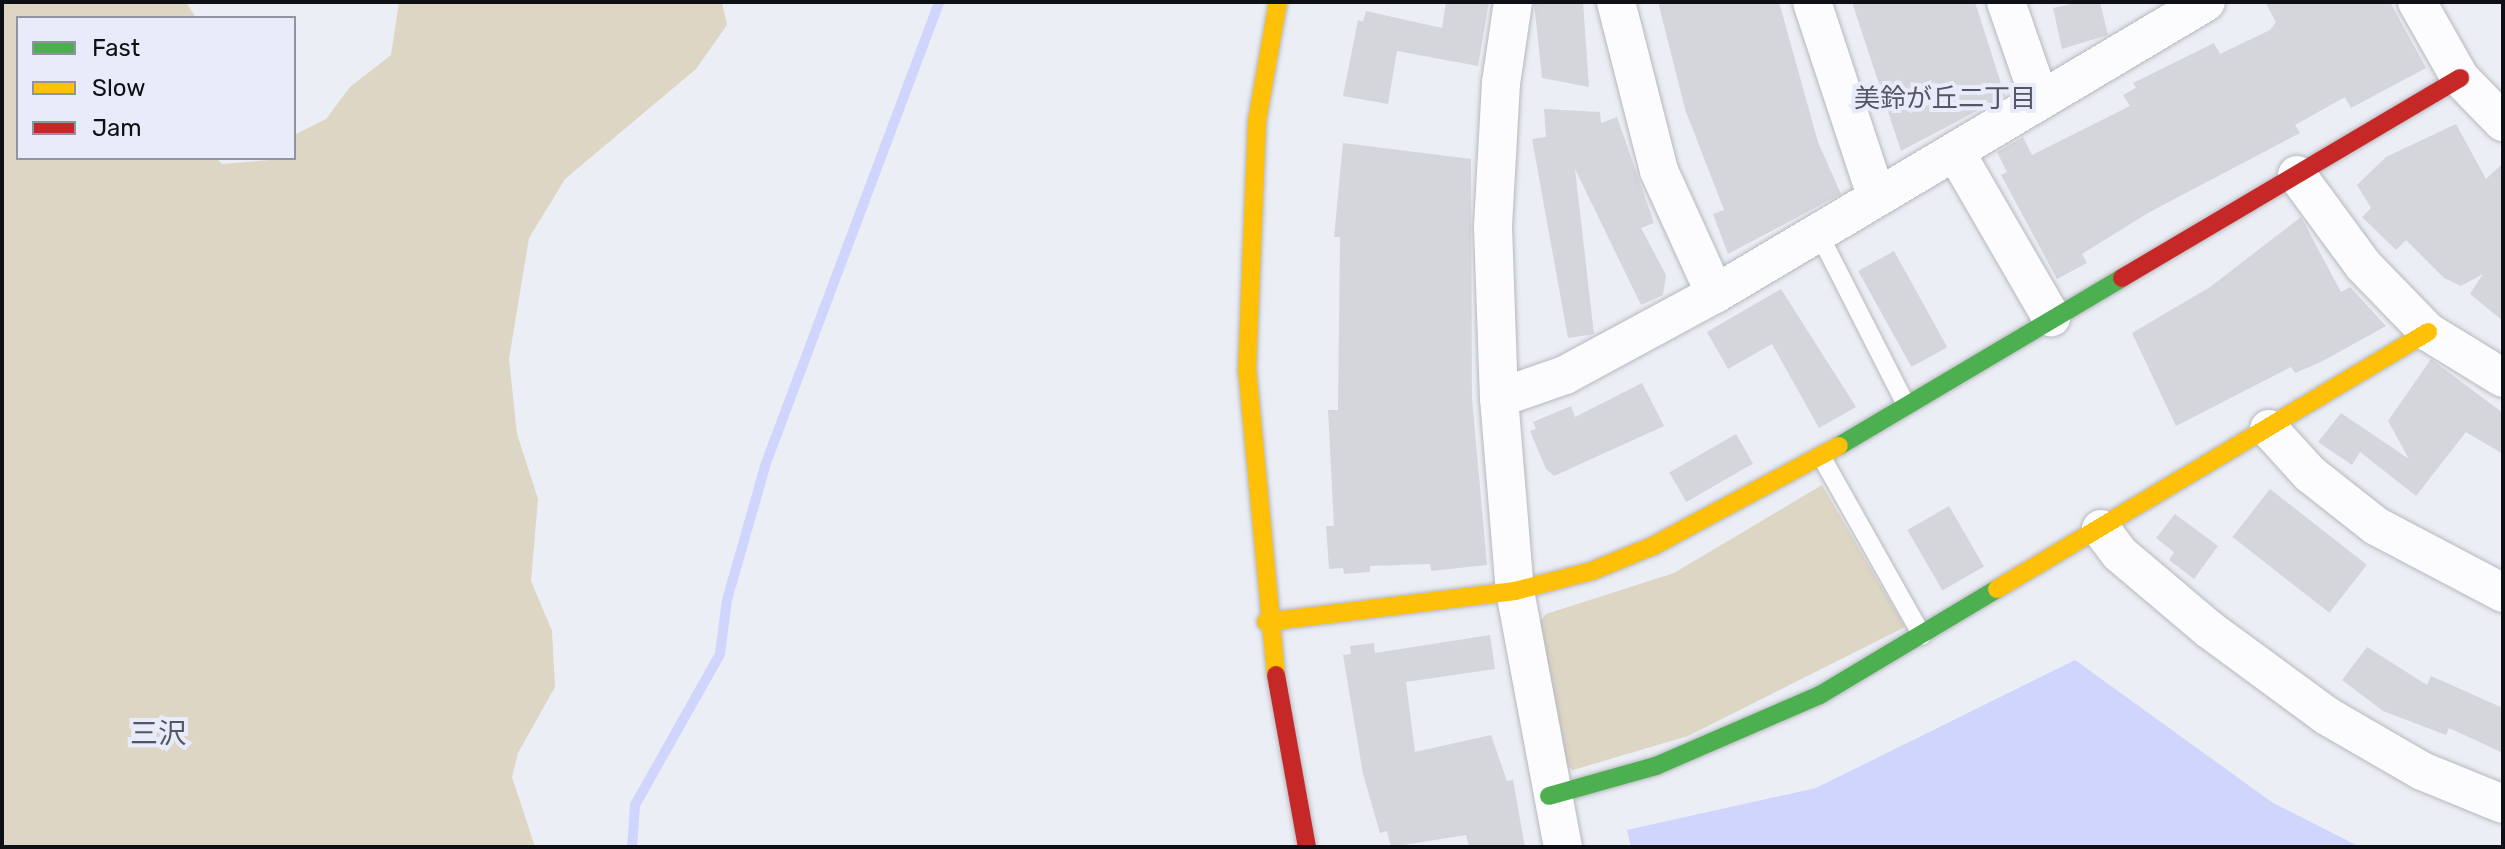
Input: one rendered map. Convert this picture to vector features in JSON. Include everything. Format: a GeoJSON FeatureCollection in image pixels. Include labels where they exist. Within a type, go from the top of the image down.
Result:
{"type":"FeatureCollection","features":[{"type":"Feature","properties":{"kind":"street"},"geometry":{"type":"LineString","coordinates":[[1278,2],[1257,121],[1247,371],[1266,622],[1307,847]]}},
{"type":"Feature","properties":{"kind":"street"},"geometry":{"type":"LineString","coordinates":[[1513,2],[1501,83],[1493,227],[1499,398],[1515,591],[1549,796],[1563,847]]}},
{"type":"Feature","properties":{"kind":"street"},"geometry":{"type":"LineString","coordinates":[[1616,2],[1659,171],[1715,294]]}},
{"type":"Feature","properties":{"kind":"street"},"geometry":{"type":"LineString","coordinates":[[1812,2],[1876,196]]}},
{"type":"Feature","properties":{"kind":"street"},"geometry":{"type":"LineString","coordinates":[[2006,2],[2040,100]]}},
{"type":"Feature","properties":{"kind":"street"},"geometry":{"type":"LineString","coordinates":[[2417,2],[2460,78],[2498,108]]}},
{"type":"Feature","properties":{"kind":"street"},"geometry":{"type":"LineString","coordinates":[[1499,398],[1565,375],[1715,294],[1876,196],[1956,153],[2040,100],[2208,3]]}},
{"type":"Feature","properties":{"kind":"street"},"geometry":{"type":"LineString","coordinates":[[1266,622],[1515,591],[1592,571],[1653,546],[1821,456],[2051,317],[2460,78]]}},
{"type":"Feature","properties":{"kind":"street"},"geometry":{"type":"LineString","coordinates":[[1956,153],[2051,317]]}},
{"type":"Feature","properties":{"kind":"street"},"geometry":{"type":"LineString","coordinates":[[2297,175],[2363,265],[2428,332],[2503,378]]}},
{"type":"Feature","properties":{"kind":"street"},"geometry":{"type":"LineString","coordinates":[[1549,796],[1656,766],[1742,733],[1922,635],[2428,332]]}},
{"type":"Feature","properties":{"kind":"street"},"geometry":{"type":"LineString","coordinates":[[2269,429],[2310,474],[2376,526],[2503,593]]}},
{"type":"Feature","properties":{"kind":"street"},"geometry":{"type":"LineString","coordinates":[[2101,529],[2120,554],[2210,630],[2327,716],[2422,771],[2503,804]]}},
{"type":"Feature","properties":{"kind":"lane"},"geometry":{"type":"LineString","coordinates":[[1818,232],[1906,405]]}},
{"type":"Feature","properties":{"kind":"lane"},"geometry":{"type":"LineString","coordinates":[[1821,456],[1922,635]]}},
{"type":"Feature","properties":{"kind":"shaded area"},"geometry":{"type":"Polygon","coordinates":[[[2,2],[186,2],[195,16],[16,16],[16,160],[218,160],[222,164],[296,160],[296,134],[326,119],[350,87],[391,55],[399,2],[722,2],[727,25],[696,69],[565,179],[529,238],[509,359],[517,434],[538,499],[531,581],[552,631],[555,687],[518,753],[512,777],[535,847],[2,847],[2,2]]]}},
{"type":"Feature","properties":{"kind":"shaded area"},"geometry":{"type":"Polygon","coordinates":[[[1822,485],[1905,627],[1688,736],[1573,770],[1560,762],[1535,627],[1546,614],[1674,573],[1822,485]]]}},
{"type":"Feature","properties":{"kind":"water"},"geometry":{"type":"Polygon","coordinates":[[[2075,660],[2273,803],[2360,847],[1631,847],[1627,830],[1816,788],[2075,660]]]}},
{"type":"Feature","properties":{"kind":"building"},"geometry":{"type":"Polygon","coordinates":[[[1446,2],[1489,2],[1478,66],[1397,51],[1388,104],[1343,96],[1358,20],[1363,22],[1366,11],[1442,28],[1446,2]]]}},
{"type":"Feature","properties":{"kind":"building"},"geometry":{"type":"Polygon","coordinates":[[[1534,2],[1583,2],[1589,87],[1542,78],[1534,2]]]}},
{"type":"Feature","properties":{"kind":"building"},"geometry":{"type":"Polygon","coordinates":[[[1658,2],[1779,2],[1818,142],[1841,194],[1728,254],[1713,214],[1724,210],[1685,109],[1658,2]]]}},
{"type":"Feature","properties":{"kind":"building"},"geometry":{"type":"Polygon","coordinates":[[[1852,2],[1975,2],[2005,96],[1901,151],[1852,2]]]}},
{"type":"Feature","properties":{"kind":"building"},"geometry":{"type":"Polygon","coordinates":[[[2081,2],[2100,2],[2108,35],[2062,49],[2053,8],[2081,2]]]}},
{"type":"Feature","properties":{"kind":"building"},"geometry":{"type":"Polygon","coordinates":[[[2265,2],[2390,2],[2426,68],[2351,108],[2345,97],[2295,125],[2300,133],[2148,213],[2082,254],[2087,263],[2057,279],[2001,175],[2007,172],[1997,152],[2023,137],[2032,155],[2130,106],[2123,95],[2136,88],[2133,83],[2214,43],[2220,54],[2270,30],[2276,22],[2265,2]]]}},
{"type":"Feature","properties":{"kind":"building"},"geometry":{"type":"Polygon","coordinates":[[[1544,109],[1600,112],[1601,123],[1617,117],[1654,223],[1641,228],[1666,275],[1663,295],[1641,305],[1575,169],[1594,334],[1568,338],[1532,139],[1546,137],[1544,109]]]}},
{"type":"Feature","properties":{"kind":"building"},"geometry":{"type":"Polygon","coordinates":[[[2456,124],[2486,179],[2503,163],[2503,321],[2470,294],[2483,274],[2461,286],[2444,278],[2406,240],[2396,250],[2362,217],[2371,208],[2357,185],[2386,157],[2456,124]]]}},
{"type":"Feature","properties":{"kind":"building"},"geometry":{"type":"Polygon","coordinates":[[[1343,143],[1471,159],[1472,398],[1487,565],[1431,571],[1430,564],[1370,566],[1370,572],[1344,574],[1343,568],[1329,569],[1326,526],[1334,526],[1328,410],[1338,410],[1340,237],[1334,237],[1343,143]]]}},
{"type":"Feature","properties":{"kind":"building"},"geometry":{"type":"Polygon","coordinates":[[[2301,217],[2341,292],[2350,287],[2386,326],[2321,362],[2295,373],[2291,367],[2176,426],[2132,333],[2210,287],[2301,217]]]}},
{"type":"Feature","properties":{"kind":"building"},"geometry":{"type":"Polygon","coordinates":[[[1894,251],[1947,347],[1911,367],[1858,271],[1894,251]]]}},
{"type":"Feature","properties":{"kind":"building"},"geometry":{"type":"Polygon","coordinates":[[[1781,289],[1856,407],[1819,428],[1772,344],[1728,369],[1707,332],[1781,289]]]}},
{"type":"Feature","properties":{"kind":"building"},"geometry":{"type":"Polygon","coordinates":[[[2431,359],[2503,413],[2503,454],[2466,432],[2416,496],[2360,452],[2352,465],[2318,442],[2341,413],[2409,459],[2388,421],[2431,359]]]}},
{"type":"Feature","properties":{"kind":"building"},"geometry":{"type":"Polygon","coordinates":[[[1642,383],[1664,426],[1554,476],[1546,469],[1530,431],[1536,429],[1533,422],[1571,406],[1575,417],[1642,383]]]}},
{"type":"Feature","properties":{"kind":"building"},"geometry":{"type":"Polygon","coordinates":[[[1736,434],[1753,463],[1686,502],[1669,472],[1736,434]]]}},
{"type":"Feature","properties":{"kind":"building"},"geometry":{"type":"Polygon","coordinates":[[[2270,489],[2367,565],[2329,613],[2232,537],[2270,489]]]}},
{"type":"Feature","properties":{"kind":"building"},"geometry":{"type":"Polygon","coordinates":[[[1949,506],[1984,567],[1942,591],[1907,530],[1949,506]]]}},
{"type":"Feature","properties":{"kind":"building"},"geometry":{"type":"Polygon","coordinates":[[[2175,514],[2218,546],[2194,579],[2169,560],[2174,552],[2156,538],[2175,514]]]}},
{"type":"Feature","properties":{"kind":"building"},"geometry":{"type":"Polygon","coordinates":[[[1490,635],[1495,669],[1406,682],[1415,752],[1491,735],[1507,781],[1513,780],[1525,847],[1469,847],[1466,835],[1391,847],[1387,831],[1380,833],[1363,774],[1343,655],[1351,654],[1350,646],[1374,643],[1375,653],[1490,635]]]}},
{"type":"Feature","properties":{"kind":"building"},"geometry":{"type":"Polygon","coordinates":[[[2367,647],[2427,685],[2431,676],[2503,708],[2503,753],[2449,728],[2446,735],[2383,711],[2342,680],[2367,647]]]}},
{"type":"Feature","properties":{"kind":"waterway"},"geometry":{"type":"LineString","coordinates":[[632,847],[635,805],[720,654],[727,600],[766,463],[939,2]]}},
{"type":"Feature","properties":{"kind":"traffic: fast"},"geometry":{"type":"LineString","coordinates":[[1839,446],[2122,278]]}},
{"type":"Feature","properties":{"kind":"traffic: fast"},"geometry":{"type":"LineString","coordinates":[[1549,796],[1656,766],[1820,695],[1997,589]]}},
{"type":"Feature","properties":{"kind":"traffic: slow"},"geometry":{"type":"LineString","coordinates":[[1276,675],[1247,371],[1257,121],[1278,2]]}},
{"type":"Feature","properties":{"kind":"traffic: slow"},"geometry":{"type":"LineString","coordinates":[[1997,589],[2428,332]]}},
{"type":"Feature","properties":{"kind":"traffic: slow"},"geometry":{"type":"LineString","coordinates":[[1266,622],[1515,591],[1592,571],[1653,546],[1839,446]]}},
{"type":"Feature","properties":{"kind":"traffic: jam"},"geometry":{"type":"LineString","coordinates":[[2122,278],[2460,78]]}},
{"type":"Feature","properties":{"kind":"traffic: jam"},"geometry":{"type":"LineString","coordinates":[[1276,675],[1307,847]]}},
{"type":"Feature","properties":{"kind":"district","name":"美鈴が丘二丁目"},"geometry":{"type":"Point","coordinates":[1945,99]}},
{"type":"Feature","properties":{"kind":"district","name":"三沢"},"geometry":{"type":"Point","coordinates":[158,734]}}]}
